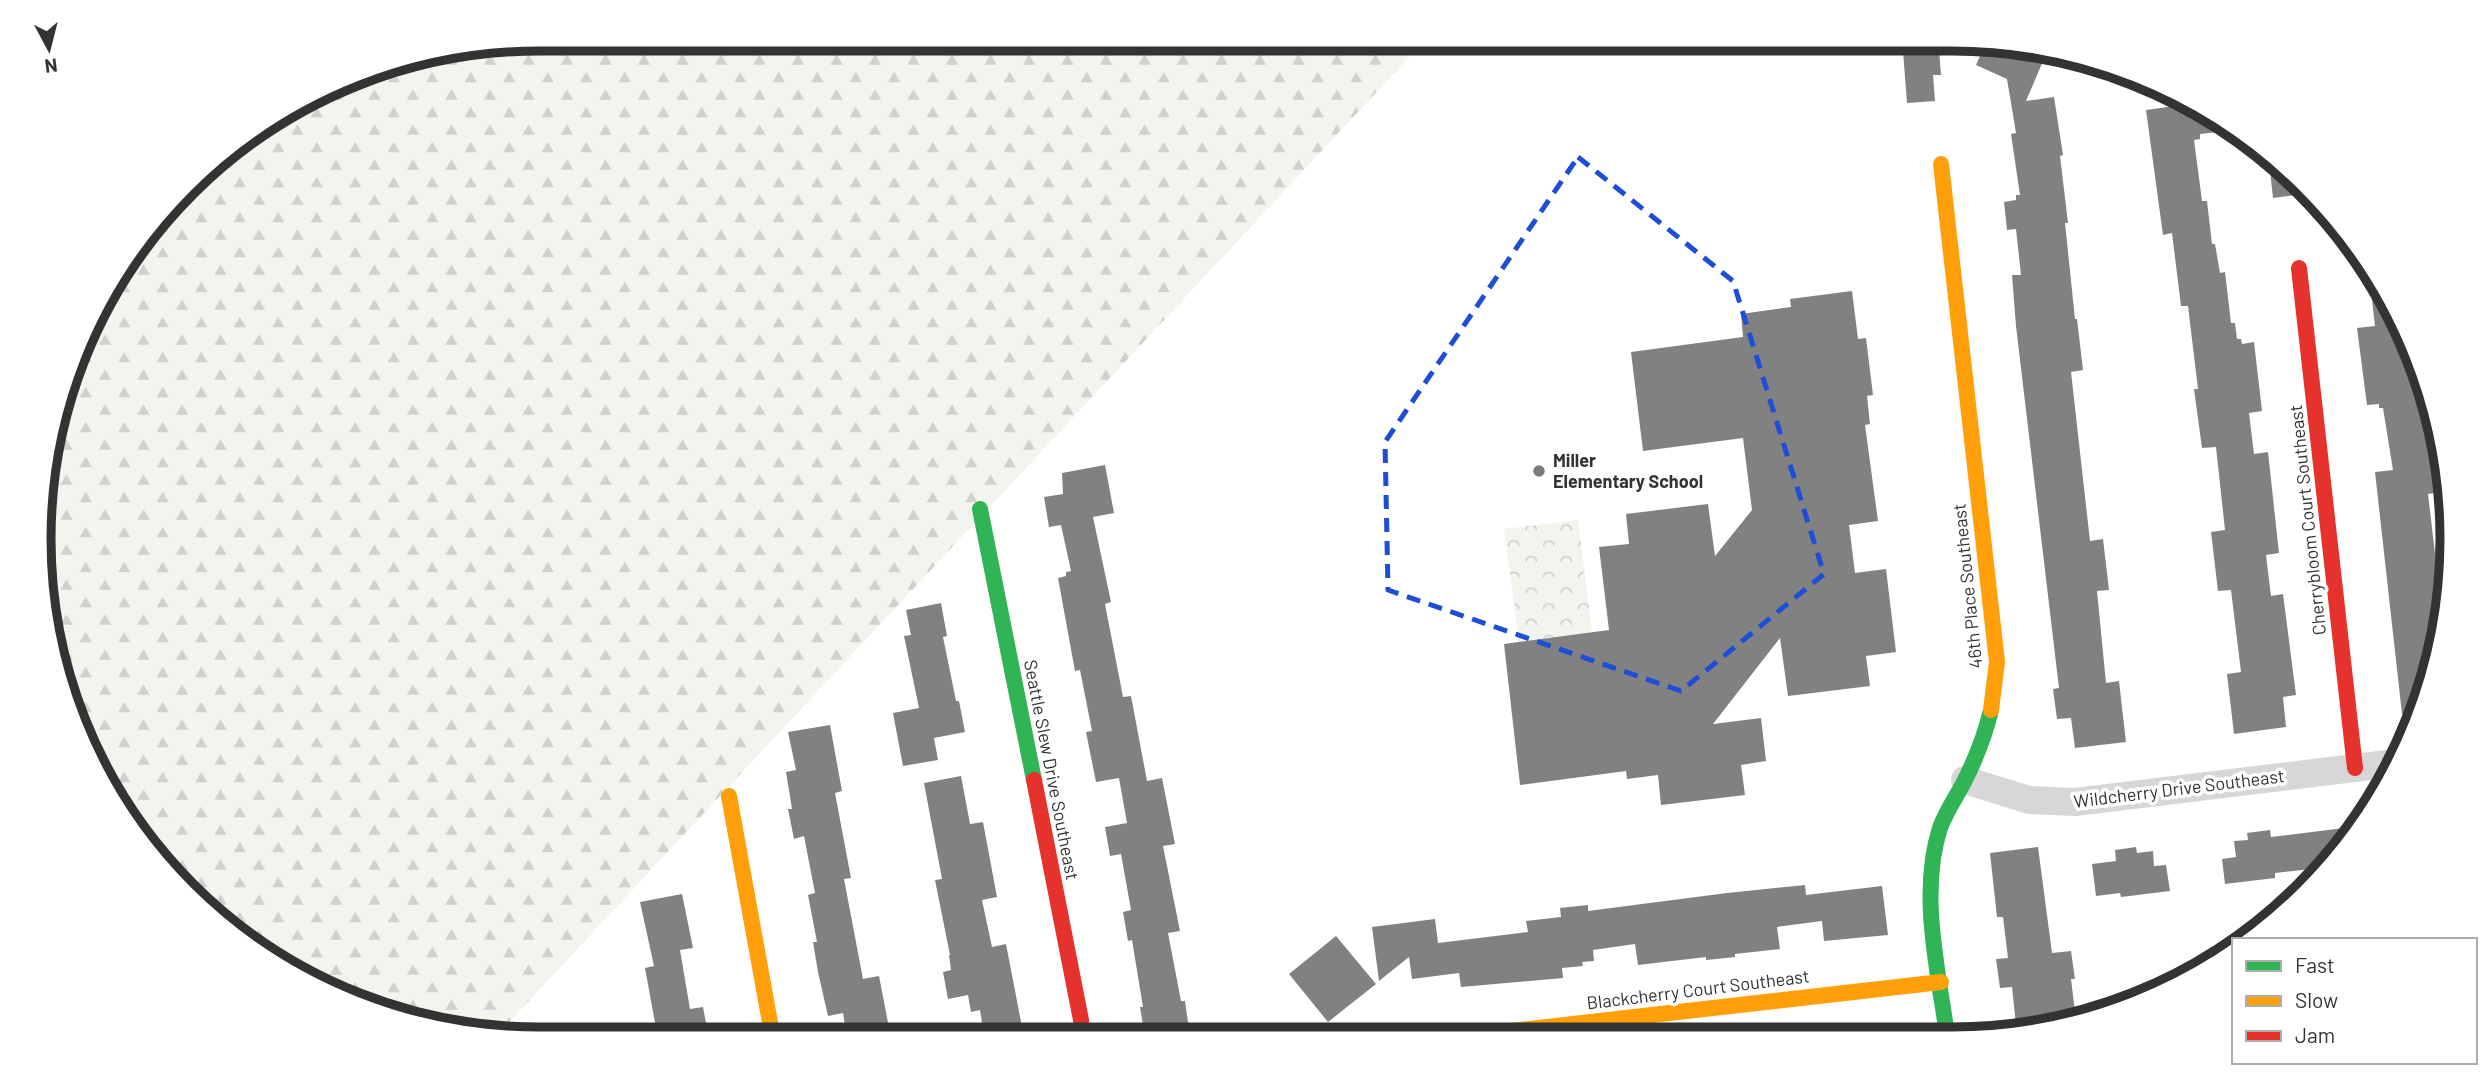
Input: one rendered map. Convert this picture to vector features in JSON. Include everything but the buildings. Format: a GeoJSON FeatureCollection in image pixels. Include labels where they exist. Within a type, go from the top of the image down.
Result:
{"type":"FeatureCollection","features":[{"type":"Feature","properties":{"kind":"street","name":"46th Place Southeast"},"geometry":{"type":"LineString","coordinates":[[1941,164],[1997,662],[1993,704],[1965,780],[1940,828],[1931,868],[1931,896],[1946,1027]]}},
{"type":"Feature","properties":{"kind":"street","name":"Cherrybloom Court Southeast"},"geometry":{"type":"LineString","coordinates":[[2299,268],[2354,768]]}},
{"type":"Feature","properties":{"kind":"street","name":"Seattle Slew Drive Southeast"},"geometry":{"type":"LineString","coordinates":[[980,509],[1081,1027]]}},
{"type":"Feature","properties":{"kind":"street","name":"Wildcherry Drive Southeast"},"geometry":{"type":"LineString","coordinates":[[1965,780],[2029,800],[2075,802],[2385,765]]}},
{"type":"Feature","properties":{"kind":"street"},"geometry":{"type":"LineString","coordinates":[[729,796],[771,1027]]}},
{"type":"Feature","properties":{"kind":"street","name":"Blackcherry Court Southeast"},"geometry":{"type":"LineString","coordinates":[[1547,1027],[1941,982]]}},
{"type":"Feature","properties":{"kind":"highlighted area"},"geometry":{"type":"Polygon","coordinates":[[[1578,157],[1733,281],[1824,574],[1681,691],[1388,590],[1385,442],[1578,157]]]}},
{"type":"Feature","properties":{"kind":"green space"},"geometry":{"type":"Polygon","coordinates":[[[1415,51],[506,1026],[413,1011],[352,990],[295,962],[242,926],[194,884],[152,836],[116,783],[88,726],[77,696],[67,665],[55,603],[52,507],[67,413],[101,323],[133,268],[152,242],[172,217],[217,172],[295,116],[352,88],[413,67],[507,52],[1415,51]]]}},
{"type":"Feature","properties":{"kind":"green space"},"geometry":{"type":"Polygon","coordinates":[[[1578,520],[1592,632],[1519,642],[1504,529],[1578,520]]]}},
{"type":"Feature","properties":{"kind":"traffic: fast"},"geometry":{"type":"LineString","coordinates":[[980,509],[1034,780]]}},
{"type":"Feature","properties":{"kind":"traffic: fast"},"geometry":{"type":"LineString","coordinates":[[1946,1027],[1932,931],[1931,878],[1934,853],[1942,822],[1973,763],[1991,710]]}},
{"type":"Feature","properties":{"kind":"traffic: slow"},"geometry":{"type":"LineString","coordinates":[[1941,164],[1997,662],[1991,710]]}},
{"type":"Feature","properties":{"kind":"traffic: slow"},"geometry":{"type":"LineString","coordinates":[[729,796],[771,1027]]}},
{"type":"Feature","properties":{"kind":"traffic: slow"},"geometry":{"type":"LineString","coordinates":[[1547,1027],[1941,982]]}},
{"type":"Feature","properties":{"kind":"traffic: jam"},"geometry":{"type":"LineString","coordinates":[[2299,268],[2355,768]]}},
{"type":"Feature","properties":{"kind":"traffic: jam"},"geometry":{"type":"LineString","coordinates":[[1034,780],[1081,1027]]}},
{"type":"Feature","properties":{"kind":"place","name":"Miller Elementary School"},"geometry":{"type":"Point","coordinates":[1539,471]}}]}
